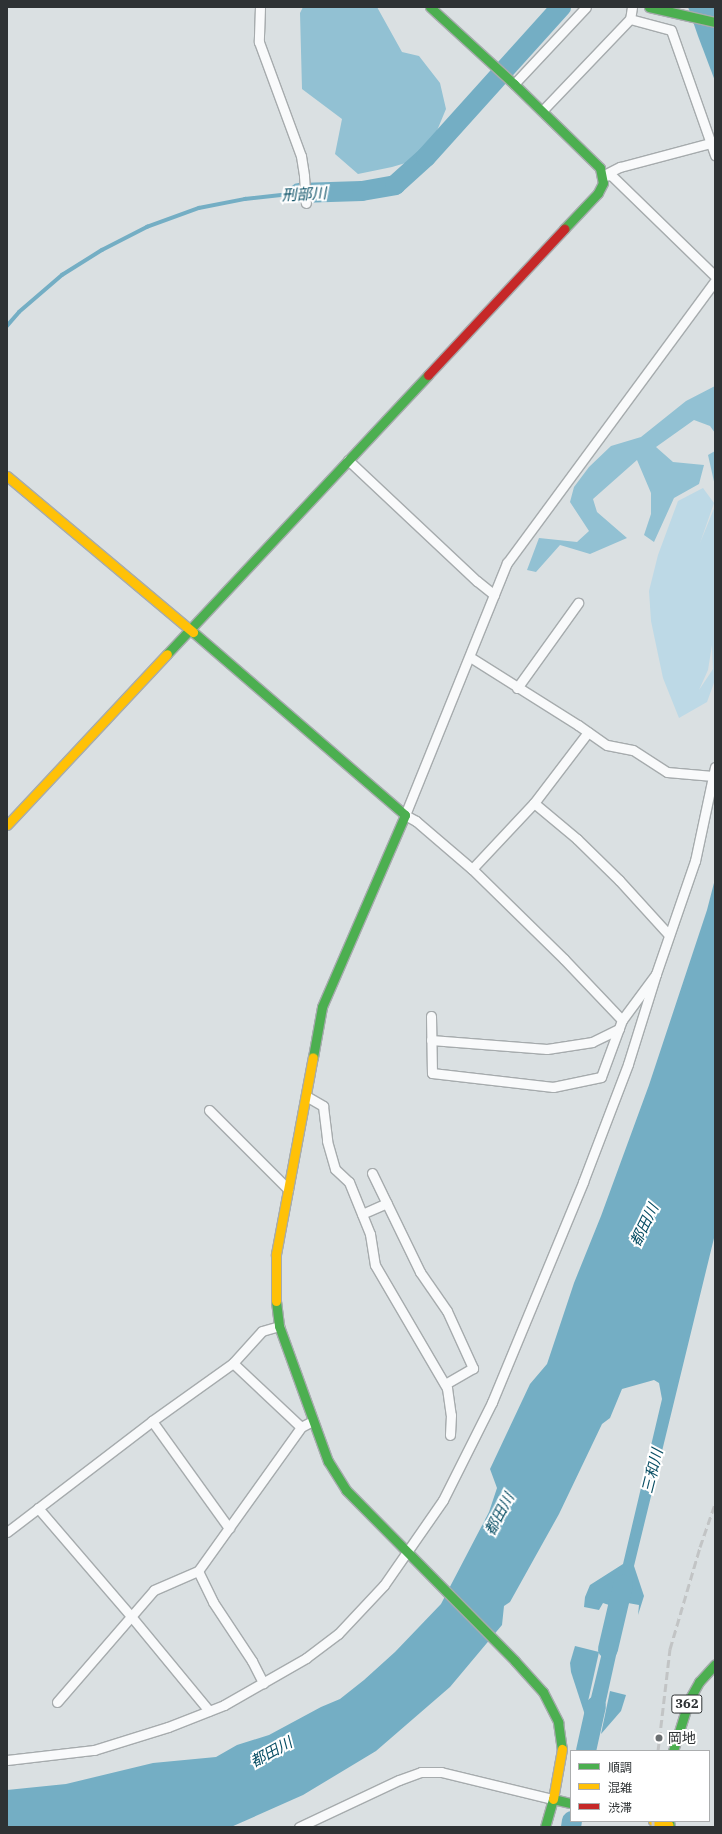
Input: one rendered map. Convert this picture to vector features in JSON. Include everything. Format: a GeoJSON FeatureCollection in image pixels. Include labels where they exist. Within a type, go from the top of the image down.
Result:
{"type":"FeatureCollection","features":[{"type":"Feature","properties":{"kind":"main road"},"geometry":{"type":"LineString","coordinates":[[7,825],[598,193],[603,183],[603,176],[600,168],[588,154],[430,7]]}},
{"type":"Feature","properties":{"kind":"main road"},"geometry":{"type":"LineString","coordinates":[[649,7],[715,22]]}},
{"type":"Feature","properties":{"kind":"main road"},"geometry":{"type":"LineString","coordinates":[[7,476],[189,629],[405,815],[322,1007],[276,1254],[275,1287],[279,1326],[328,1461],[346,1490],[515,1661],[543,1692],[558,1722],[562,1752],[553,1799],[545,1827]]}},
{"type":"Feature","properties":{"kind":"main road","name":"362"},"geometry":{"type":"LineString","coordinates":[[673,1750],[689,1700],[699,1682],[715,1664]]}},
{"type":"Feature","properties":{"kind":"main road"},"geometry":{"type":"LineString","coordinates":[[553,1799],[567,1802]]}},
{"type":"Feature","properties":{"kind":"main road"},"geometry":{"type":"LineString","coordinates":[[659,1822],[670,1824]]}},
{"type":"Feature","properties":{"kind":"street"},"geometry":{"type":"LineString","coordinates":[[260,7],[259,42],[301,156],[305,180],[306,202]]}},
{"type":"Feature","properties":{"kind":"street"},"geometry":{"type":"LineString","coordinates":[[514,84],[586,7]]}},
{"type":"Feature","properties":{"kind":"street"},"geometry":{"type":"LineString","coordinates":[[542,111],[630,19],[632,7]]}},
{"type":"Feature","properties":{"kind":"street"},"geometry":{"type":"LineString","coordinates":[[630,19],[671,30],[696,97],[715,155]]}},
{"type":"Feature","properties":{"kind":"street"},"geometry":{"type":"LineString","coordinates":[[603,176],[620,167],[710,143]]}},
{"type":"Feature","properties":{"kind":"street"},"geometry":{"type":"LineString","coordinates":[[603,176],[611,175],[715,276]]}},
{"type":"Feature","properties":{"kind":"street"},"geometry":{"type":"LineString","coordinates":[[620,1024],[564,959],[472,869],[416,821],[405,815],[508,562],[531,528],[715,281]]}},
{"type":"Feature","properties":{"kind":"street"},"geometry":{"type":"LineString","coordinates":[[348,460],[476,581],[494,595]]}},
{"type":"Feature","properties":{"kind":"street"},"geometry":{"type":"LineString","coordinates":[[517,688],[578,603]]}},
{"type":"Feature","properties":{"kind":"street"},"geometry":{"type":"LineString","coordinates":[[7,1760],[94,1750],[168,1727],[224,1705],[306,1658],[338,1634],[384,1585],[409,1555],[443,1500],[492,1402],[583,1182],[628,1064],[656,974],[695,861],[714,772],[667,772],[633,750],[607,745],[470,657]]}},
{"type":"Feature","properties":{"kind":"street"},"geometry":{"type":"LineString","coordinates":[[472,869],[534,802],[588,732]]}},
{"type":"Feature","properties":{"kind":"street"},"geometry":{"type":"LineString","coordinates":[[534,802],[593,854],[669,935]]}},
{"type":"Feature","properties":{"kind":"street"},"geometry":{"type":"LineString","coordinates":[[431,1016],[432,1073],[553,1087],[601,1077],[620,1024],[656,974]]}},
{"type":"Feature","properties":{"kind":"street"},"geometry":{"type":"LineString","coordinates":[[431,1040],[547,1049],[592,1042],[620,1024]]}},
{"type":"Feature","properties":{"kind":"street"},"geometry":{"type":"LineString","coordinates":[[306,1096],[323,1106],[327,1141],[335,1169],[349,1182],[370,1234],[375,1265],[447,1388],[451,1415],[450,1435]]}},
{"type":"Feature","properties":{"kind":"street"},"geometry":{"type":"LineString","coordinates":[[209,1110],[288,1189]]}},
{"type":"Feature","properties":{"kind":"street"},"geometry":{"type":"LineString","coordinates":[[372,1173],[420,1272],[447,1312],[473,1368],[444,1384]]}},
{"type":"Feature","properties":{"kind":"street"},"geometry":{"type":"LineString","coordinates":[[362,1214],[387,1203]]}},
{"type":"Feature","properties":{"kind":"street"},"geometry":{"type":"LineString","coordinates":[[7,1532],[152,1422],[233,1363],[262,1332],[279,1326]]}},
{"type":"Feature","properties":{"kind":"street"},"geometry":{"type":"LineString","coordinates":[[233,1363],[301,1427]]}},
{"type":"Feature","properties":{"kind":"street"},"geometry":{"type":"LineString","coordinates":[[57,1702],[130,1615],[154,1590],[198,1571],[301,1427],[313,1421]]}},
{"type":"Feature","properties":{"kind":"street"},"geometry":{"type":"LineString","coordinates":[[152,1422],[229,1528]]}},
{"type":"Feature","properties":{"kind":"street"},"geometry":{"type":"LineString","coordinates":[[38,1508],[130,1615],[209,1711]]}},
{"type":"Feature","properties":{"kind":"street"},"geometry":{"type":"LineString","coordinates":[[198,1571],[213,1602],[252,1661],[262,1683]]}},
{"type":"Feature","properties":{"kind":"street"},"geometry":{"type":"LineString","coordinates":[[299,1827],[399,1780],[421,1772],[441,1772],[553,1799]]}},
{"type":"Feature","properties":{"kind":"shaded area"},"geometry":{"type":"Polygon","coordinates":[[[303,7],[377,7],[402,52],[419,56],[440,83],[446,109],[426,157],[392,167],[358,174],[335,154],[342,119],[302,89],[300,13],[303,7]]]}},
{"type":"Feature","properties":{"kind":"shaded area"},"geometry":{"type":"Polygon","coordinates":[[[715,386],[715,433],[710,426],[694,420],[656,447],[673,462],[704,465],[699,484],[674,498],[654,542],[644,535],[651,514],[651,493],[637,460],[593,499],[597,512],[627,538],[590,554],[560,545],[536,572],[527,570],[539,538],[577,542],[589,531],[570,502],[574,487],[589,467],[611,446],[641,437],[686,401],[715,386]]]}},
{"type":"Feature","properties":{"kind":"shaded area"},"geometry":{"type":"Polygon","coordinates":[[[715,451],[715,486],[708,455],[715,451]]]}},
{"type":"Feature","properties":{"kind":"shaded area"},"geometry":{"type":"Polygon","coordinates":[[[703,488],[714,503],[700,543],[715,506],[715,680],[707,702],[679,718],[663,678],[651,621],[649,591],[658,555],[678,501],[703,488]],[[712,645],[708,670],[699,690],[713,669],[712,645]]]}},
{"type":"Feature","properties":{"kind":"water"},"geometry":{"type":"Polygon","coordinates":[[[688,7],[715,7],[715,81],[698,36],[688,7]]]}},
{"type":"Feature","properties":{"kind":"water","name":"都田川"},"geometry":{"type":"Polygon","coordinates":[[[715,879],[715,1234],[634,1566],[644,1596],[638,1615],[639,1605],[628,1603],[626,1613],[612,1610],[612,1606],[603,1603],[599,1610],[584,1607],[585,1597],[590,1585],[623,1564],[662,1399],[659,1383],[654,1380],[622,1389],[610,1418],[602,1424],[559,1514],[510,1602],[504,1606],[502,1625],[450,1687],[376,1751],[303,1795],[231,1827],[7,1827],[7,1790],[66,1784],[153,1763],[216,1757],[237,1745],[269,1735],[321,1707],[340,1699],[395,1652],[441,1604],[489,1512],[497,1488],[490,1469],[530,1384],[547,1364],[574,1283],[601,1216],[649,1085],[707,910],[715,879]]]}},
{"type":"Feature","properties":{"kind":"water"},"geometry":{"type":"Polygon","coordinates":[[[607,1620],[623,1624],[598,1737],[586,1750],[590,1733],[586,1718],[608,1628],[606,1626],[607,1620]]]}},
{"type":"Feature","properties":{"kind":"water"},"geometry":{"type":"Polygon","coordinates":[[[575,1646],[599,1652],[585,1715],[571,1672],[570,1663],[575,1646]]]}},
{"type":"Feature","properties":{"kind":"water"},"geometry":{"type":"Polygon","coordinates":[[[610,1691],[626,1695],[621,1711],[601,1734],[610,1691]]]}},
{"type":"Feature","properties":{"kind":"waterway","name":"刑部川"},"geometry":{"type":"LineString","coordinates":[[299,193],[362,191],[395,185],[426,157],[561,7]]}},
{"type":"Feature","properties":{"kind":"waterway","name":"刑部川"},"geometry":{"type":"LineString","coordinates":[[7,326],[19,312],[62,275],[102,250],[147,227],[199,208],[245,199],[299,193]]}},
{"type":"Feature","properties":{"kind":"waterway","name":"三和川"},"geometry":{"type":"LineString","coordinates":[[608,1649],[623,1585]]}},
{"type":"Feature","properties":{"kind":"waterway","name":"三和川"},"geometry":{"type":"LineString","coordinates":[[586,1750],[596,1706]]}},
{"type":"Feature","properties":{"kind":"waterway","name":"三和川"},"geometry":{"type":"LineString","coordinates":[[571,1827],[572,1822]]}},
{"type":"Feature","properties":{"kind":"railway"},"geometry":{"type":"LineString","coordinates":[[658,1750],[670,1649],[700,1547],[715,1504]]}},
{"type":"Feature","properties":{"kind":"railway"},"geometry":{"type":"LineString","coordinates":[[653,1822],[653,1827]]}},
{"type":"Feature","properties":{"kind":"traffic: fast"},"geometry":{"type":"LineString","coordinates":[[430,7],[514,84],[600,168],[603,183],[598,193],[564,229]]}},
{"type":"Feature","properties":{"kind":"traffic: fast"},"geometry":{"type":"LineString","coordinates":[[649,7],[715,22]]}},
{"type":"Feature","properties":{"kind":"traffic: fast"},"geometry":{"type":"LineString","coordinates":[[167,654],[428,375]]}},
{"type":"Feature","properties":{"kind":"traffic: fast"},"geometry":{"type":"LineString","coordinates":[[193,632],[405,815],[322,1007],[313,1057]]}},
{"type":"Feature","properties":{"kind":"traffic: fast"},"geometry":{"type":"LineString","coordinates":[[276,1301],[279,1326],[328,1461],[346,1490],[515,1661],[543,1692],[558,1722],[562,1749]]}},
{"type":"Feature","properties":{"kind":"traffic: fast"},"geometry":{"type":"LineString","coordinates":[[673,1750],[689,1700],[699,1682],[715,1664]]}},
{"type":"Feature","properties":{"kind":"traffic: fast"},"geometry":{"type":"LineString","coordinates":[[545,1827],[553,1799],[570,1803]]}},
{"type":"Feature","properties":{"kind":"traffic: fast"},"geometry":{"type":"LineString","coordinates":[[669,1822],[670,1827]]}},
{"type":"Feature","properties":{"kind":"traffic: slow"},"geometry":{"type":"LineString","coordinates":[[7,476],[193,632]]}},
{"type":"Feature","properties":{"kind":"traffic: slow"},"geometry":{"type":"LineString","coordinates":[[7,825],[167,654]]}},
{"type":"Feature","properties":{"kind":"traffic: slow"},"geometry":{"type":"LineString","coordinates":[[276,1301],[276,1254],[313,1057]]}},
{"type":"Feature","properties":{"kind":"traffic: slow"},"geometry":{"type":"LineString","coordinates":[[553,1799],[562,1749]]}},
{"type":"Feature","properties":{"kind":"traffic: slow"},"geometry":{"type":"LineString","coordinates":[[657,1822],[669,1825]]}},
{"type":"Feature","properties":{"kind":"traffic: jam"},"geometry":{"type":"LineString","coordinates":[[428,375],[564,229]]}},
{"type":"Feature","properties":{"kind":"place","name":"岡地"},"geometry":{"type":"Point","coordinates":[659,1738]}}]}
